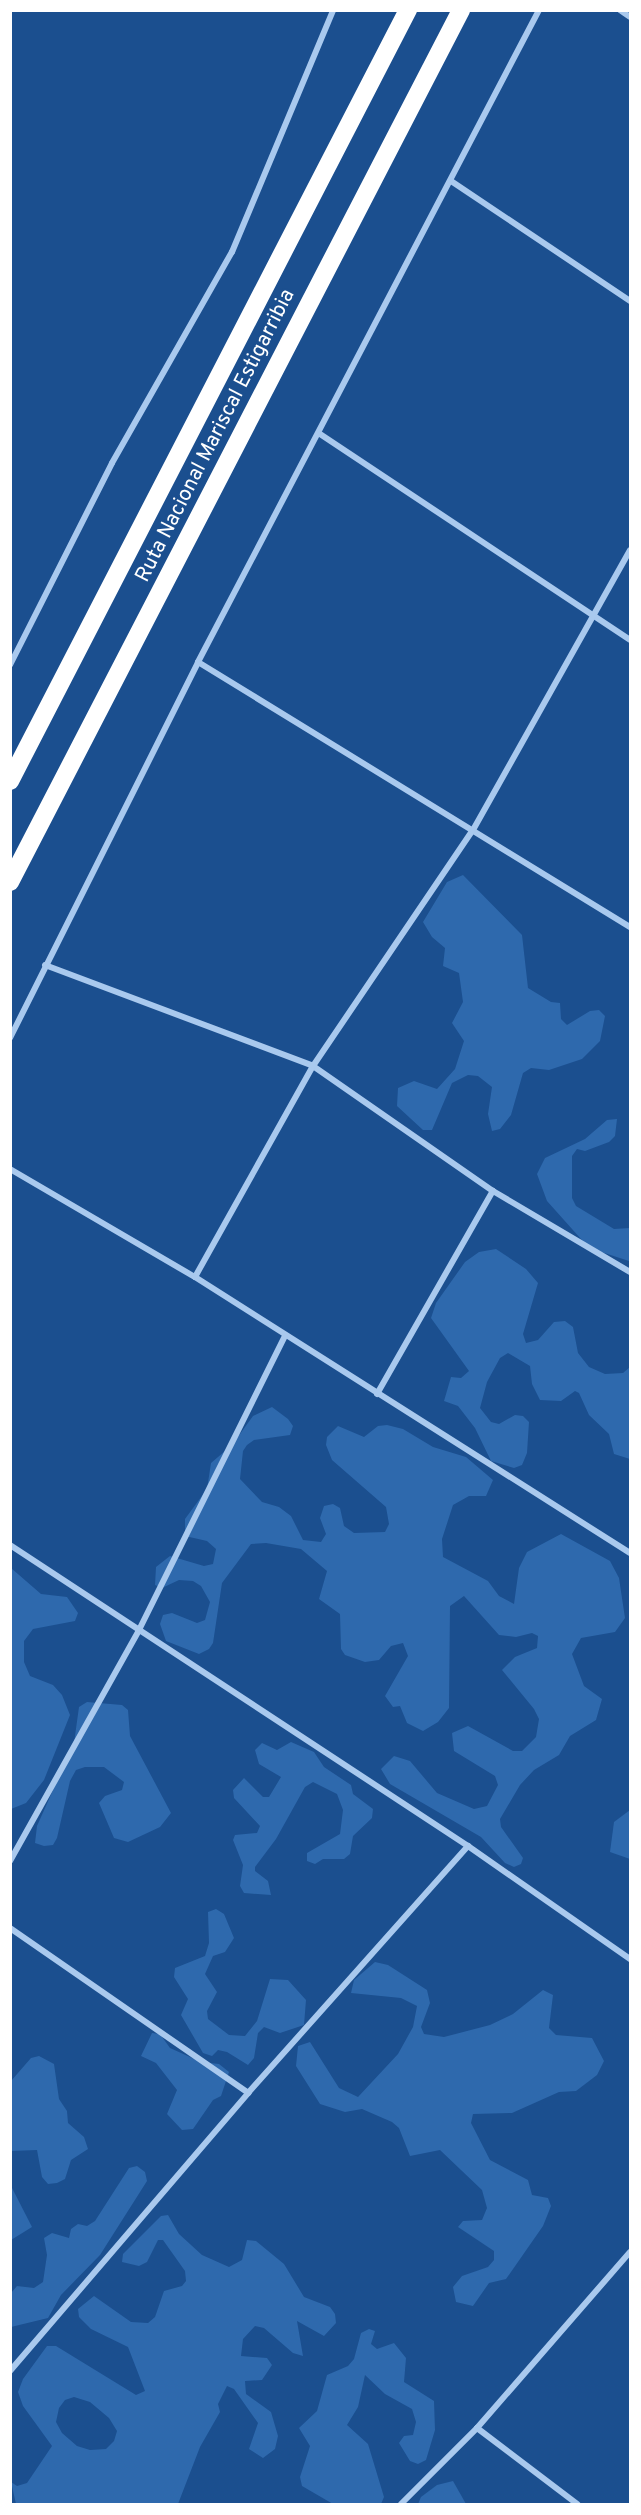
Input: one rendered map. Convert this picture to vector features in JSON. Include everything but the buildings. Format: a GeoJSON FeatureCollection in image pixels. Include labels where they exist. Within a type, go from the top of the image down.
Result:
{"type":"FeatureCollection","features":[{"type":"Feature","properties":{"kind":"highway","name":"Ruta Nacional Mariscal Estigarribia"},"geometry":{"type":"LineString","coordinates":[[10,781],[408,10]]}},
{"type":"Feature","properties":{"kind":"highway","name":"Ruta Nacional Mariscal Estigarribia"},"geometry":{"type":"LineString","coordinates":[[10,882],[461,10]]}},
{"type":"Feature","properties":{"kind":"street"},"geometry":{"type":"LineString","coordinates":[[10,664],[112,463],[232,252],[333,10]]}},
{"type":"Feature","properties":{"kind":"street"},"geometry":{"type":"LineString","coordinates":[[10,1038],[198,662],[320,434],[539,10]]}},
{"type":"Feature","properties":{"kind":"street"},"geometry":{"type":"LineString","coordinates":[[620,10],[630,17]]}},
{"type":"Feature","properties":{"kind":"street"},"geometry":{"type":"LineString","coordinates":[[452,181],[630,301]]}},
{"type":"Feature","properties":{"kind":"street"},"geometry":{"type":"LineString","coordinates":[[320,434],[630,640]]}},
{"type":"Feature","properties":{"kind":"street"},"geometry":{"type":"LineString","coordinates":[[195,1277],[313,1066],[473,830],[630,550]]}},
{"type":"Feature","properties":{"kind":"street"},"geometry":{"type":"LineString","coordinates":[[198,662],[630,927]]}},
{"type":"Feature","properties":{"kind":"street"},"geometry":{"type":"LineString","coordinates":[[45,965],[313,1066],[494,1191],[630,1272]]}},
{"type":"Feature","properties":{"kind":"street"},"geometry":{"type":"LineString","coordinates":[[10,1169],[195,1277],[630,1553]]}},
{"type":"Feature","properties":{"kind":"street"},"geometry":{"type":"LineString","coordinates":[[377,1394],[494,1191]]}},
{"type":"Feature","properties":{"kind":"street"},"geometry":{"type":"LineString","coordinates":[[10,1861],[139,1630],[285,1336]]}},
{"type":"Feature","properties":{"kind":"street"},"geometry":{"type":"LineString","coordinates":[[10,1545],[468,1846],[630,1959]]}},
{"type":"Feature","properties":{"kind":"street"},"geometry":{"type":"LineString","coordinates":[[10,2372],[248,2093],[468,1846]]}},
{"type":"Feature","properties":{"kind":"street"},"geometry":{"type":"LineString","coordinates":[[10,1928],[248,2093]]}},
{"type":"Feature","properties":{"kind":"street"},"geometry":{"type":"LineString","coordinates":[[401,2505],[477,2428],[630,2252]]}},
{"type":"Feature","properties":{"kind":"street"},"geometry":{"type":"LineString","coordinates":[[477,2428],[577,2505]]}},
{"type":"Feature","properties":{"kind":"shaded area"},"geometry":{"type":"Polygon","coordinates":[[[463,875],[522,935],[528,988],[551,1002],[560,1003],[561,1019],[567,1025],[590,1011],[599,1010],[605,1016],[600,1041],[582,1059],[549,1070],[531,1068],[523,1073],[511,1115],[500,1129],[492,1131],[488,1114],[492,1087],[478,1076],[468,1075],[452,1083],[432,1130],[423,1130],[397,1106],[398,1088],[414,1081],[437,1089],[455,1069],[464,1041],[452,1023],[463,1002],[459,973],[443,966],[445,948],[432,937],[423,922],[447,882],[463,875]]]}},
{"type":"Feature","properties":{"kind":"shaded area"},"geometry":{"type":"Polygon","coordinates":[[[617,1119],[615,1136],[609,1142],[585,1151],[577,1149],[572,1156],[572,1198],[576,1206],[614,1229],[630,1228],[629,1261],[589,1248],[547,1201],[537,1174],[545,1158],[585,1139],[607,1120],[617,1119]]]}},
{"type":"Feature","properties":{"kind":"shaded area"},"geometry":{"type":"Polygon","coordinates":[[[496,1249],[526,1269],[538,1283],[523,1334],[526,1343],[538,1340],[554,1322],[565,1321],[573,1327],[578,1353],[589,1367],[605,1374],[623,1373],[630,1367],[630,1459],[614,1454],[609,1434],[589,1415],[579,1393],[575,1391],[561,1401],[540,1400],[532,1384],[530,1366],[508,1353],[500,1358],[487,1382],[480,1408],[491,1422],[499,1424],[515,1415],[523,1416],[529,1422],[527,1453],[522,1465],[514,1468],[491,1461],[475,1428],[458,1406],[444,1401],[451,1377],[461,1378],[469,1371],[431,1318],[436,1303],[465,1262],[479,1252],[496,1249]]]}},
{"type":"Feature","properties":{"kind":"shaded area"},"geometry":{"type":"Polygon","coordinates":[[[272,1407],[288,1419],[293,1426],[290,1435],[254,1440],[247,1445],[243,1451],[240,1479],[262,1502],[279,1507],[291,1516],[303,1540],[321,1542],[326,1534],[320,1518],[324,1506],[333,1504],[340,1508],[344,1526],[354,1533],[385,1532],[389,1524],[386,1507],[332,1460],[326,1445],[327,1437],[338,1426],[364,1437],[378,1426],[387,1425],[403,1429],[433,1447],[466,1457],[493,1480],[486,1496],[469,1496],[453,1505],[442,1539],[443,1557],[488,1581],[499,1596],[514,1604],[519,1568],[527,1552],[561,1534],[610,1561],[619,1578],[625,1618],[615,1632],[581,1638],[572,1654],[584,1686],[602,1699],[596,1720],[570,1736],[559,1755],[534,1770],[520,1785],[500,1819],[501,1827],[523,1858],[521,1864],[514,1867],[505,1863],[481,1837],[390,1784],[381,1769],[394,1756],[410,1761],[437,1793],[474,1809],[487,1806],[498,1785],[495,1776],[454,1751],[452,1733],[468,1726],[513,1751],[522,1751],[536,1737],[539,1719],[534,1709],[502,1670],[515,1657],[537,1648],[538,1636],[532,1633],[516,1637],[499,1635],[464,1596],[450,1606],[449,1708],[438,1722],[423,1731],[407,1723],[400,1706],[393,1707],[385,1696],[408,1656],[403,1643],[391,1646],[379,1660],[365,1662],[345,1655],[341,1649],[340,1614],[319,1599],[327,1571],[301,1549],[266,1543],[251,1544],[222,1583],[213,1643],[209,1649],[199,1654],[166,1641],[160,1624],[163,1615],[172,1613],[197,1623],[205,1620],[210,1602],[201,1586],[193,1581],[179,1580],[162,1588],[155,1585],[156,1567],[170,1556],[204,1566],[213,1564],[216,1549],[207,1541],[185,1536],[185,1519],[207,1489],[211,1463],[232,1445],[253,1416],[272,1407]]]}},
{"type":"Feature","properties":{"kind":"shaded area"},"geometry":{"type":"Polygon","coordinates":[[[11,1568],[41,1594],[67,1597],[78,1613],[75,1621],[33,1629],[24,1641],[24,1662],[30,1676],[53,1685],[62,1695],[70,1715],[44,1780],[26,1803],[11,1809],[11,1568]]]}},
{"type":"Feature","properties":{"kind":"shaded area"},"geometry":{"type":"Polygon","coordinates":[[[87,1702],[122,1705],[128,1710],[130,1736],[171,1813],[160,1827],[128,1842],[114,1838],[99,1803],[105,1796],[122,1790],[124,1782],[104,1767],[85,1767],[76,1770],[70,1781],[57,1838],[53,1845],[44,1846],[35,1843],[37,1826],[74,1743],[79,1707],[87,1702]]]}},
{"type":"Feature","properties":{"kind":"shaded area"},"geometry":{"type":"Polygon","coordinates":[[[291,1742],[314,1752],[324,1767],[351,1785],[353,1794],[373,1809],[372,1818],[353,1836],[350,1854],[344,1859],[323,1859],[315,1864],[307,1861],[307,1853],[340,1834],[343,1810],[337,1794],[313,1782],[305,1787],[276,1839],[255,1867],[255,1871],[268,1881],[271,1895],[244,1893],[240,1886],[243,1865],[233,1840],[235,1835],[257,1833],[260,1826],[234,1798],[233,1790],[244,1778],[263,1797],[269,1797],[281,1777],[259,1764],[255,1750],[262,1743],[277,1750],[291,1742]]]}},
{"type":"Feature","properties":{"kind":"shaded area"},"geometry":{"type":"Polygon","coordinates":[[[630,1810],[630,1859],[610,1852],[614,1822],[630,1810]]]}},
{"type":"Feature","properties":{"kind":"shaded area"},"geometry":{"type":"Polygon","coordinates":[[[216,1909],[224,1914],[234,1938],[225,1952],[213,1956],[205,1974],[217,1992],[207,2011],[208,2019],[229,2035],[245,2036],[257,2021],[270,1979],[288,1980],[306,2000],[304,2025],[280,2033],[264,2027],[258,2033],[254,2058],[248,2065],[227,2052],[218,2050],[212,2056],[203,2053],[181,2015],[188,1999],[174,1977],[175,1968],[205,1956],[209,1943],[208,1912],[216,1909]]]}},
{"type":"Feature","properties":{"kind":"shaded area"},"geometry":{"type":"Polygon","coordinates":[[[375,1962],[388,1965],[427,1990],[430,2003],[421,2027],[424,2034],[444,2037],[490,2025],[513,2014],[543,1990],[553,1995],[549,2028],[556,2035],[592,2038],[604,2061],[597,2075],[576,2091],[559,2092],[512,2113],[473,2114],[471,2123],[490,2160],[528,2180],[532,2195],[548,2198],[551,2206],[543,2226],[506,2279],[489,2283],[473,2306],[456,2302],[453,2287],[462,2276],[488,2267],[494,2260],[494,2251],[458,2227],[463,2221],[482,2220],[487,2208],[482,2190],[440,2150],[410,2156],[399,2128],[392,2122],[362,2109],[345,2112],[320,2104],[296,2066],[298,2046],[310,2042],[339,2088],[358,2097],[398,2054],[413,2027],[417,2006],[401,1998],[351,1993],[354,1980],[375,1962]]]}},
{"type":"Feature","properties":{"kind":"shaded area"},"geometry":{"type":"Polygon","coordinates":[[[152,2033],[160,2034],[170,2048],[201,2062],[219,2064],[229,2072],[221,2096],[213,2100],[193,2129],[182,2130],[167,2114],[177,2090],[156,2063],[141,2056],[152,2033]]]}},
{"type":"Feature","properties":{"kind":"shaded area"},"geometry":{"type":"Polygon","coordinates":[[[39,2056],[54,2064],[59,2099],[67,2111],[68,2123],[84,2137],[88,2149],[71,2160],[65,2179],[48,2184],[42,2177],[37,2150],[11,2151],[11,2081],[31,2058],[39,2056]]]}},
{"type":"Feature","properties":{"kind":"shaded area"},"geometry":{"type":"Polygon","coordinates":[[[137,2166],[145,2172],[147,2181],[100,2255],[61,2295],[48,2318],[11,2327],[11,2293],[17,2286],[34,2288],[43,2282],[47,2255],[44,2238],[52,2233],[69,2238],[71,2229],[78,2224],[87,2226],[95,2221],[129,2168],[137,2166]]]}},
{"type":"Feature","properties":{"kind":"shaded area"},"geometry":{"type":"Polygon","coordinates":[[[11,2186],[32,2227],[10,2240],[11,2186]]]}},
{"type":"Feature","properties":{"kind":"shaded area"},"geometry":{"type":"Polygon","coordinates":[[[168,2215],[179,2234],[202,2255],[229,2267],[242,2260],[247,2240],[256,2241],[284,2264],[304,2297],[330,2307],[335,2314],[336,2323],[324,2336],[297,2321],[303,2356],[293,2353],[264,2328],[255,2326],[243,2339],[241,2356],[267,2358],[272,2365],[262,2380],[245,2381],[246,2394],[271,2412],[278,2436],[275,2449],[263,2458],[249,2449],[258,2423],[234,2389],[227,2386],[218,2404],[220,2412],[200,2447],[178,2504],[16,2504],[11,2482],[17,2486],[27,2483],[52,2446],[23,2406],[18,2392],[23,2379],[47,2346],[56,2346],[136,2395],[145,2391],[128,2347],[91,2329],[79,2317],[78,2309],[94,2296],[131,2322],[148,2323],[155,2317],[164,2291],[182,2286],[186,2281],[185,2271],[163,2240],[158,2240],[147,2262],[139,2266],[122,2262],[123,2254],[161,2216],[168,2215]],[[74,2397],[65,2400],[59,2408],[56,2422],[62,2433],[77,2446],[90,2450],[106,2449],[114,2441],[117,2431],[109,2418],[90,2402],[74,2397]]]}},
{"type":"Feature","properties":{"kind":"shaded area"},"geometry":{"type":"Polygon","coordinates":[[[369,2329],[375,2331],[371,2344],[377,2349],[394,2343],[406,2358],[404,2382],[434,2401],[435,2430],[426,2460],[418,2464],[410,2461],[399,2443],[404,2436],[413,2435],[416,2422],[412,2409],[385,2394],[365,2375],[358,2407],[347,2425],[368,2444],[384,2497],[381,2504],[333,2504],[302,2486],[300,2477],[310,2446],[299,2428],[317,2411],[327,2375],[348,2366],[354,2359],[361,2333],[369,2329]]]}},
{"type":"Feature","properties":{"kind":"shaded area"},"geometry":{"type":"Polygon","coordinates":[[[453,2481],[466,2504],[418,2504],[421,2497],[437,2485],[453,2481]]]}}]}
